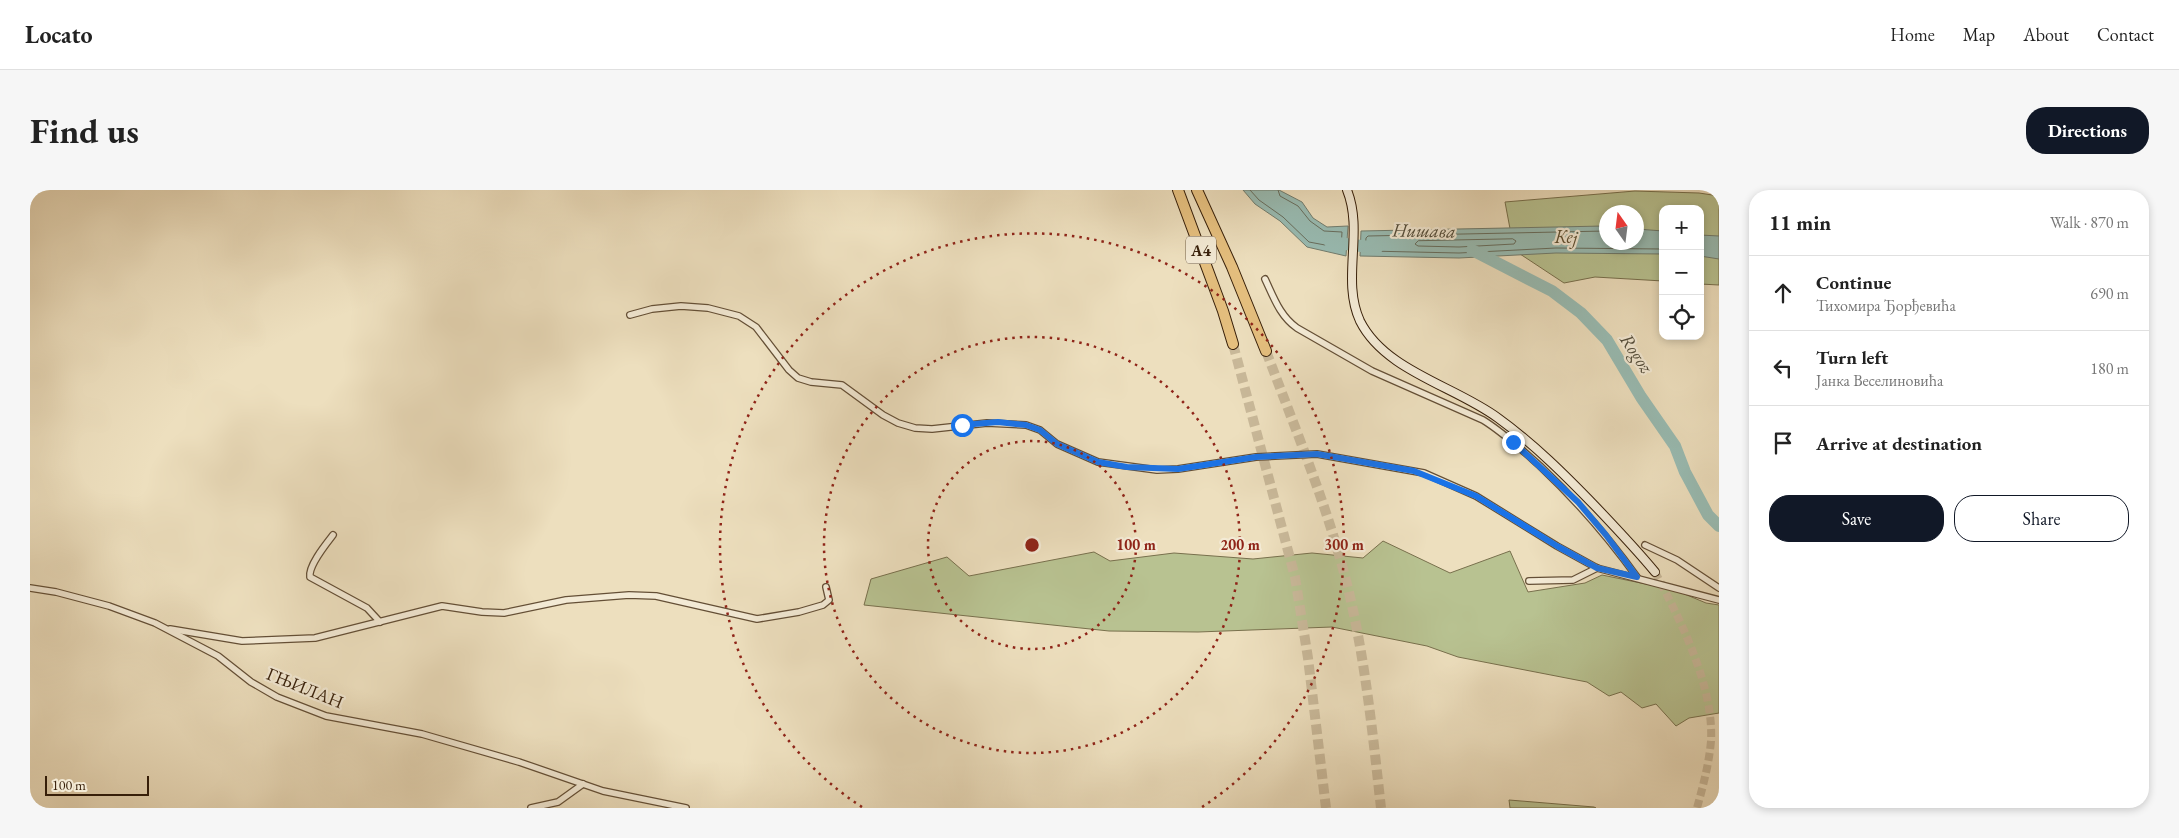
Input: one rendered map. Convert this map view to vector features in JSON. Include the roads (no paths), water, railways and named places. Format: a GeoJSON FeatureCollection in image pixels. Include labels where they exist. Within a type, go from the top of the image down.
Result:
{"type":"FeatureCollection","features":[{"type":"Feature","properties":{"kind":"highway","name":"A4"},"geometry":{"type":"LineString","coordinates":[[1178,190],[1223,311],[1233,344]]}},
{"type":"Feature","properties":{"kind":"highway","name":"A4"},"geometry":{"type":"LineString","coordinates":[[1198,190],[1266,351]]}},
{"type":"Feature","properties":{"kind":"main road"},"geometry":{"type":"LineString","coordinates":[[1347,190],[1353,207],[1355,232],[1354,302],[1360,320],[1380,348],[1411,370],[1477,404],[1515,430],[1568,479],[1626,538],[1654,572]]}},
{"type":"Feature","properties":{"kind":"street"},"geometry":{"type":"LineString","coordinates":[[1265,279],[1287,322],[1372,371],[1483,420],[1513,442],[1578,502],[1606,535],[1637,577]]}},
{"type":"Feature","properties":{"kind":"street"},"geometry":{"type":"LineString","coordinates":[[630,314],[662,307],[681,306],[708,308],[738,316],[756,327],[798,378],[811,382],[842,385],[891,419],[915,428],[932,429],[987,423],[1026,425],[1040,430],[1057,444],[1098,462],[1157,470],[1178,469],[1266,456],[1317,454],[1424,473],[1476,496],[1557,546],[1597,568],[1719,600]]}},
{"type":"Feature","properties":{"kind":"street"},"geometry":{"type":"LineString","coordinates":[[333,535],[313,564],[309,573],[310,577],[367,608],[380,622]]}},
{"type":"Feature","properties":{"kind":"street"},"geometry":{"type":"LineString","coordinates":[[1645,544],[1677,560],[1719,588]]}},
{"type":"Feature","properties":{"kind":"street"},"geometry":{"type":"LineString","coordinates":[[1529,581],[1573,580],[1597,568]]}},
{"type":"Feature","properties":{"kind":"street"},"geometry":{"type":"LineString","coordinates":[[168,629],[242,641],[315,638],[442,606],[504,613],[566,600],[629,595],[656,596],[756,619],[798,612],[823,605],[829,600],[826,587]]}},
{"type":"Feature","properties":{"kind":"street","name":"ГЊИЛАН"},"geometry":{"type":"LineString","coordinates":[[30,588],[56,592],[109,606],[168,629],[218,656],[251,682],[277,697],[326,716],[406,731],[456,743],[520,762],[603,791],[686,808]]}},
{"type":"Feature","properties":{"kind":"street"},"geometry":{"type":"LineString","coordinates":[[531,808],[558,802],[583,784]]}},
{"type":"Feature","properties":{"kind":"water"},"geometry":{"type":"Polygon","coordinates":[[[1243,190],[1279,190],[1302,202],[1313,218],[1327,227],[1348,226],[1346,256],[1307,247],[1280,221],[1255,204],[1243,190]]]}},
{"type":"Feature","properties":{"kind":"water"},"geometry":{"type":"Polygon","coordinates":[[[1599,226],[1599,250],[1644,250],[1644,230],[1659,231],[1659,254],[1556,253],[1459,258],[1360,256],[1361,231],[1599,226]]]}},
{"type":"Feature","properties":{"kind":"water"},"geometry":{"type":"Polygon","coordinates":[[[1704,235],[1719,236],[1719,259],[1704,257],[1704,235]]]}},
{"type":"Feature","properties":{"kind":"waterway","name":"Нишава"},"geometry":{"type":"LineString","coordinates":[[1330,242],[1377,248]]}},
{"type":"Feature","properties":{"kind":"waterway","name":"Rogoz"},"geometry":{"type":"LineString","coordinates":[[1472,250],[1552,291],[1581,313],[1607,340],[1641,397],[1675,446],[1685,472],[1708,515],[1719,526]]}},
{"type":"Feature","properties":{"kind":"tunnel"},"geometry":{"type":"LineString","coordinates":[[1233,344],[1295,577],[1308,658],[1326,808]]}},
{"type":"Feature","properties":{"kind":"tunnel"},"geometry":{"type":"LineString","coordinates":[[1266,351],[1317,486],[1343,569],[1362,657],[1381,808]]}},
{"type":"Feature","properties":{"kind":"tunnel"},"geometry":{"type":"LineString","coordinates":[[1655,572],[1675,610],[1694,654],[1707,698],[1711,741],[1704,783],[1697,808]]}},
{"type":"Feature","properties":{"kind":"park label","name":"Кеј"},"geometry":{"type":"Point","coordinates":[1566,237]}}]}
